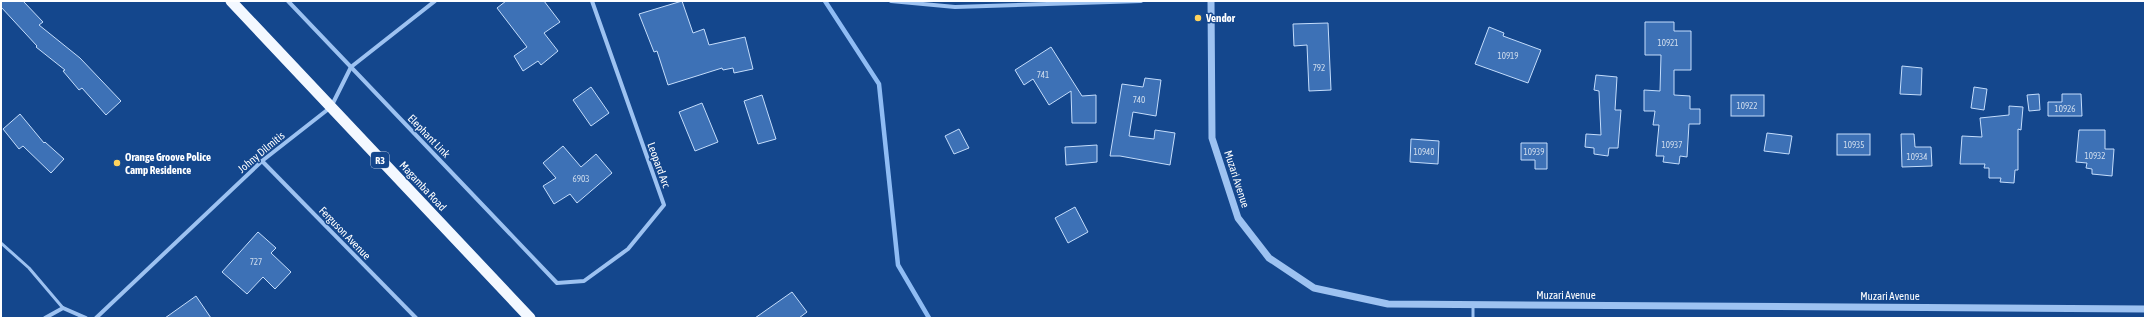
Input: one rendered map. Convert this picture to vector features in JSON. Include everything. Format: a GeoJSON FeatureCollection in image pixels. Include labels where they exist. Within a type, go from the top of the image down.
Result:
{"type":"FeatureCollection","features":[{"type":"Feature","properties":{"kind":"highway","name":"Magamba Road"},"geometry":{"type":"LineString","coordinates":[[231,1],[530,318]]}},
{"type":"Feature","properties":{"kind":"street","name":"Elephant Link"},"geometry":{"type":"LineString","coordinates":[[288,1],[557,283]]}},
{"type":"Feature","properties":{"kind":"street","name":"Johny Dilmitis"},"geometry":{"type":"LineString","coordinates":[[96,318],[262,161],[331,107],[351,67],[435,1]]}},
{"type":"Feature","properties":{"kind":"street","name":"Leopard Arc"},"geometry":{"type":"LineString","coordinates":[[557,283],[584,281],[628,250],[664,205],[592,1]]}},
{"type":"Feature","properties":{"kind":"street"},"geometry":{"type":"LineString","coordinates":[[891,1],[955,7],[1141,1]]}},
{"type":"Feature","properties":{"kind":"street","name":"Muzari Avenue"},"geometry":{"type":"LineString","coordinates":[[1211,1],[1212,138],[1238,218],[1269,258],[1314,288],[1388,304],[2145,309]]}},
{"type":"Feature","properties":{"kind":"street","name":"Ferguson Avenue"},"geometry":{"type":"LineString","coordinates":[[262,161],[416,318]]}},
{"type":"Feature","properties":{"kind":"street"},"geometry":{"type":"LineString","coordinates":[[45,318],[63,308],[86,318]]}},
{"type":"Feature","properties":{"kind":"lane"},"geometry":{"type":"LineString","coordinates":[[1,243],[29,268],[63,308]]}},
{"type":"Feature","properties":{"kind":"lane"},"geometry":{"type":"LineString","coordinates":[[1473,305],[1473,318]]}},
{"type":"Feature","properties":{"kind":"building"},"geometry":{"type":"Polygon","coordinates":[[[1,1],[23,1],[43,22],[39,25],[80,58],[121,101],[106,115],[82,88],[79,90],[63,71],[65,70],[36,47],[37,46],[1,7],[1,1]]]}},
{"type":"Feature","properties":{"kind":"building"},"geometry":{"type":"Polygon","coordinates":[[[506,1],[544,1],[560,22],[544,33],[558,51],[541,65],[538,61],[523,71],[514,56],[527,47],[497,8],[506,1]]]}},
{"type":"Feature","properties":{"kind":"building"},"geometry":{"type":"Polygon","coordinates":[[[682,1],[693,33],[704,29],[709,45],[745,37],[753,69],[734,73],[733,68],[723,70],[722,68],[668,85],[657,51],[654,52],[639,14],[682,1]]]}},
{"type":"Feature","properties":{"kind":"building"},"geometry":{"type":"Polygon","coordinates":[[[1645,22],[1674,22],[1674,31],[1691,31],[1691,70],[1674,70],[1674,95],[1690,96],[1690,109],[1700,109],[1700,124],[1689,124],[1687,157],[1680,156],[1679,164],[1663,162],[1664,156],[1656,156],[1659,125],[1653,125],[1655,111],[1644,111],[1644,90],[1660,91],[1661,55],[1645,55],[1645,22]]]}},
{"type":"Feature","properties":{"kind":"building"},"geometry":{"type":"Polygon","coordinates":[[[1328,23],[1331,90],[1309,91],[1307,45],[1294,46],[1293,24],[1328,23]]]}},
{"type":"Feature","properties":{"kind":"building"},"geometry":{"type":"Polygon","coordinates":[[[1489,27],[1504,33],[1503,36],[1541,50],[1528,83],[1475,64],[1489,27]]]}},
{"type":"Feature","properties":{"kind":"building"},"geometry":{"type":"Polygon","coordinates":[[[1051,47],[1082,96],[1096,95],[1096,123],[1072,123],[1071,91],[1049,105],[1033,79],[1024,85],[1015,70],[1051,47]]]}},
{"type":"Feature","properties":{"kind":"building"},"geometry":{"type":"Polygon","coordinates":[[[1902,66],[1922,68],[1921,95],[1900,94],[1902,66]]]}},
{"type":"Feature","properties":{"kind":"building"},"geometry":{"type":"Polygon","coordinates":[[[1596,75],[1617,77],[1615,110],[1621,110],[1618,148],[1609,148],[1608,156],[1594,154],[1594,148],[1585,147],[1586,134],[1601,135],[1599,91],[1594,90],[1596,75]]]}},
{"type":"Feature","properties":{"kind":"building"},"geometry":{"type":"Polygon","coordinates":[[[1145,78],[1161,80],[1156,116],[1133,112],[1129,136],[1154,139],[1155,130],[1175,133],[1170,165],[1120,156],[1110,156],[1122,84],[1143,87],[1145,78]]]}},
{"type":"Feature","properties":{"kind":"building"},"geometry":{"type":"Polygon","coordinates":[[[591,87],[609,113],[591,126],[573,100],[591,87]]]}},
{"type":"Feature","properties":{"kind":"building"},"geometry":{"type":"Polygon","coordinates":[[[1974,87],[1987,89],[1984,110],[1971,108],[1974,87]]]}},
{"type":"Feature","properties":{"kind":"building"},"geometry":{"type":"Polygon","coordinates":[[[2039,94],[2040,110],[2029,111],[2027,95],[2039,94]]]}},
{"type":"Feature","properties":{"kind":"building"},"geometry":{"type":"Polygon","coordinates":[[[2062,94],[2081,94],[2082,116],[2048,116],[2048,102],[2062,102],[2062,94]]]}},
{"type":"Feature","properties":{"kind":"building"},"geometry":{"type":"Polygon","coordinates":[[[762,95],[776,139],[758,144],[744,101],[762,95]]]}},
{"type":"Feature","properties":{"kind":"building"},"geometry":{"type":"Polygon","coordinates":[[[1731,95],[1764,95],[1764,116],[1731,116],[1731,95]]]}},
{"type":"Feature","properties":{"kind":"building"},"geometry":{"type":"Polygon","coordinates":[[[702,103],[718,142],[695,151],[679,112],[702,103]]]}},
{"type":"Feature","properties":{"kind":"building"},"geometry":{"type":"Polygon","coordinates":[[[2009,106],[2023,107],[2021,130],[2018,129],[2018,170],[2015,170],[2014,183],[2000,182],[2001,178],[1989,178],[1989,168],[1984,168],[1985,164],[1960,164],[1962,136],[1982,137],[1980,118],[2009,115],[2009,106]]]}},
{"type":"Feature","properties":{"kind":"building"},"geometry":{"type":"Polygon","coordinates":[[[20,114],[44,143],[45,142],[64,159],[51,173],[23,146],[19,149],[3,129],[20,114]]]}},
{"type":"Feature","properties":{"kind":"building"},"geometry":{"type":"Polygon","coordinates":[[[959,129],[969,148],[954,154],[945,136],[959,129]]]}},
{"type":"Feature","properties":{"kind":"building"},"geometry":{"type":"Polygon","coordinates":[[[2079,130],[2105,130],[2105,149],[2114,149],[2112,176],[2092,174],[2092,169],[2086,168],[2087,163],[2076,162],[2079,130]]]}},
{"type":"Feature","properties":{"kind":"building"},"geometry":{"type":"Polygon","coordinates":[[[1767,133],[1792,136],[1789,154],[1764,151],[1767,133]]]}},
{"type":"Feature","properties":{"kind":"building"},"geometry":{"type":"Polygon","coordinates":[[[1837,134],[1870,134],[1870,155],[1837,155],[1837,134]]]}},
{"type":"Feature","properties":{"kind":"building"},"geometry":{"type":"Polygon","coordinates":[[[1901,134],[1914,134],[1915,147],[1931,147],[1932,166],[1902,167],[1901,134]]]}},
{"type":"Feature","properties":{"kind":"building"},"geometry":{"type":"Polygon","coordinates":[[[1411,139],[1439,141],[1438,164],[1410,162],[1411,139]]]}},
{"type":"Feature","properties":{"kind":"building"},"geometry":{"type":"Polygon","coordinates":[[[1521,143],[1547,143],[1547,169],[1535,169],[1535,160],[1521,160],[1521,143]]]}},
{"type":"Feature","properties":{"kind":"building"},"geometry":{"type":"Polygon","coordinates":[[[1097,145],[1097,162],[1066,165],[1065,147],[1097,145]]]}},
{"type":"Feature","properties":{"kind":"building"},"geometry":{"type":"Polygon","coordinates":[[[563,146],[581,167],[596,154],[612,173],[577,203],[570,194],[554,204],[543,186],[556,178],[543,163],[563,146]]]}},
{"type":"Feature","properties":{"kind":"building"},"geometry":{"type":"Polygon","coordinates":[[[1075,207],[1088,232],[1068,243],[1055,218],[1075,207]]]}},
{"type":"Feature","properties":{"kind":"building"},"geometry":{"type":"Polygon","coordinates":[[[258,232],[276,248],[271,253],[291,272],[275,289],[263,277],[247,294],[222,272],[258,232]]]}},
{"type":"Feature","properties":{"kind":"building"},"geometry":{"type":"Polygon","coordinates":[[[792,292],[807,312],[799,318],[755,318],[792,292]]]}},
{"type":"Feature","properties":{"kind":"building"},"geometry":{"type":"Polygon","coordinates":[[[196,296],[211,318],[165,318],[196,296]]]}},
{"type":"Feature","properties":{"kind":"waterway"},"geometry":{"type":"LineString","coordinates":[[825,1],[879,84],[898,265],[929,318]]}},
{"type":"Feature","properties":{"kind":"place","name":"Vendor"},"geometry":{"type":"Point","coordinates":[1198,18]}},
{"type":"Feature","properties":{"kind":"place","name":"Orange Groove Police Camp Residence"},"geometry":{"type":"Point","coordinates":[117,163]}}]}
